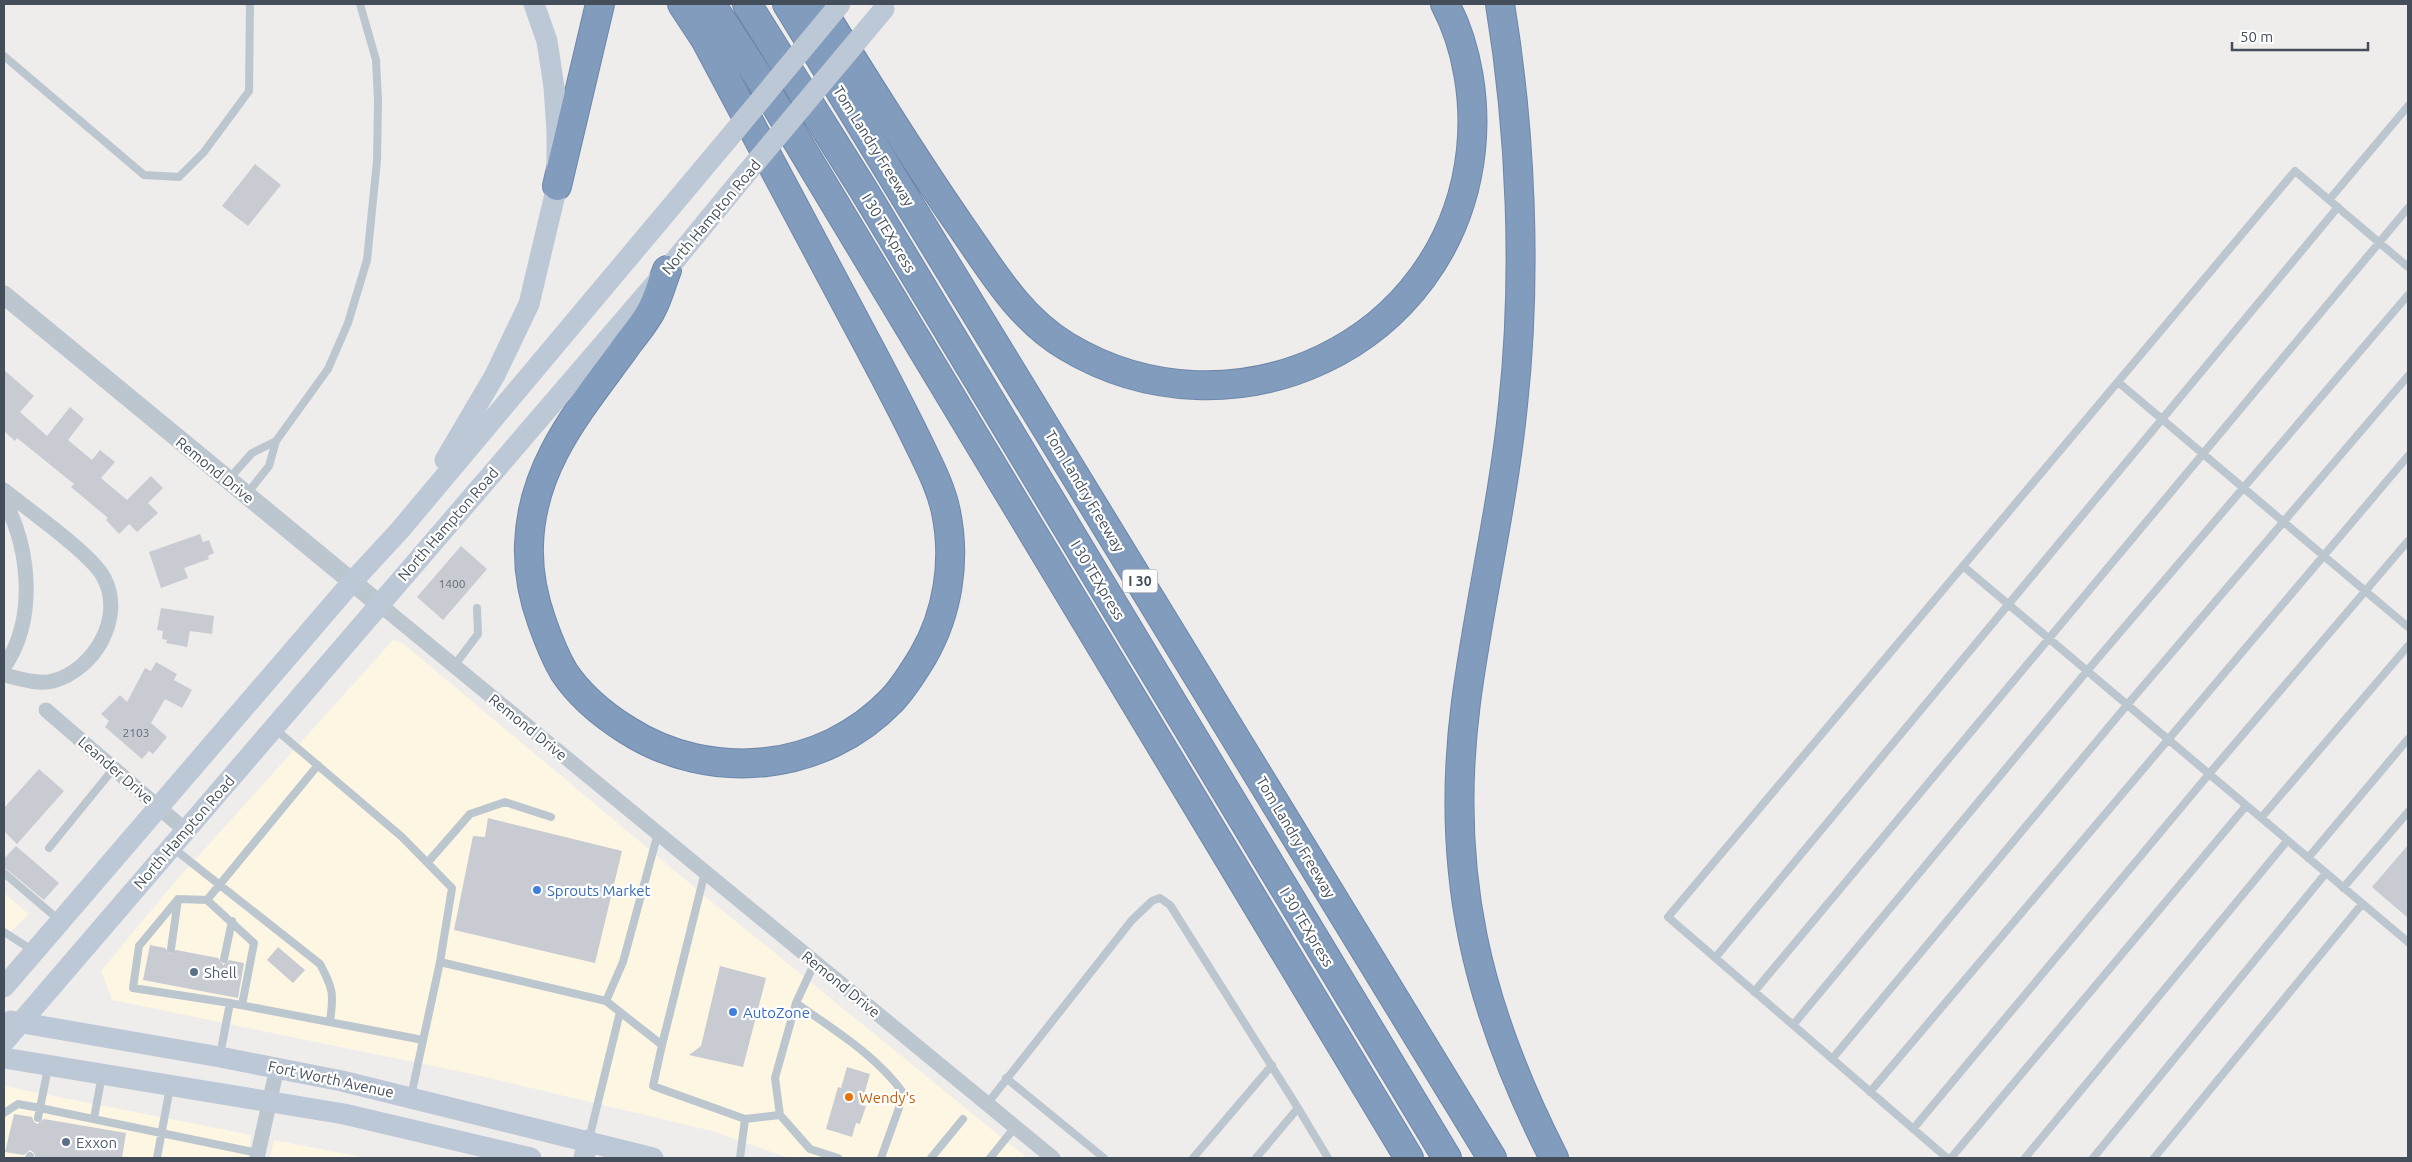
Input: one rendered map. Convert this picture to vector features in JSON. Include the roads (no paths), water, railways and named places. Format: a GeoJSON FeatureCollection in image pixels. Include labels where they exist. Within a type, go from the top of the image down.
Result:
{"type":"FeatureCollection","features":[{"type":"Feature","properties":{"kind":"highway"},"geometry":{"type":"LineString","coordinates":[[557,186],[600,4]]}},
{"type":"Feature","properties":{"kind":"highway"},"geometry":{"type":"LineString","coordinates":[[667,270],[653,309],[561,436],[540,481],[529,542],[530,575],[536,607],[548,640],[565,673],[588,701],[611,720],[641,739],[670,753],[709,763],[742,765],[779,761],[812,752],[842,738],[869,720],[893,699],[913,673],[932,640],[944,608],[949,575],[951,540],[945,508],[932,470],[893,391],[705,39],[682,4]]}},
{"type":"Feature","properties":{"kind":"highway"},"geometry":{"type":"LineString","coordinates":[[711,4],[758,76],[1409,1158]]}},
{"type":"Feature","properties":{"kind":"highway","name":"I 30 TEXpress"},"geometry":{"type":"LineString","coordinates":[[747,4],[863,189],[1447,1158]]}},
{"type":"Feature","properties":{"kind":"highway","name":"Tom Landry Freeway"},"geometry":{"type":"LineString","coordinates":[[787,4],[1492,1158]]}},
{"type":"Feature","properties":{"kind":"highway"},"geometry":{"type":"LineString","coordinates":[[818,4],[919,166],[1012,300],[1037,324],[1057,339],[1092,360],[1123,372],[1158,382],[1194,386],[1231,385],[1269,379],[1305,367],[1340,351],[1374,328],[1405,299],[1428,269],[1447,236],[1461,202],[1469,169],[1473,129],[1471,90],[1462,47],[1445,4]]}},
{"type":"Feature","properties":{"kind":"highway"},"geometry":{"type":"LineString","coordinates":[[1485,4],[1505,35]]}},
{"type":"Feature","properties":{"kind":"highway"},"geometry":{"type":"LineString","coordinates":[[1500,4],[1505,35],[1519,203],[1518,335],[1506,466],[1466,703],[1459,780],[1459,844],[1466,910],[1479,974],[1499,1036],[1530,1112],[1554,1158]]}},
{"type":"Feature","properties":{"kind":"main road"},"geometry":{"type":"LineString","coordinates":[[400,530],[448,455],[495,375],[529,304],[557,186],[557,132],[554,87],[547,41],[534,4]]}},
{"type":"Feature","properties":{"kind":"main road"},"geometry":{"type":"LineString","coordinates":[[4,987],[352,582],[400,530],[840,4]]}},
{"type":"Feature","properties":{"kind":"main road","name":"North Hampton Road"},"geometry":{"type":"LineString","coordinates":[[4,1042],[12,1021],[185,830],[667,270],[887,6]]}},
{"type":"Feature","properties":{"kind":"main road","name":"Fort Worth Avenue"},"geometry":{"type":"LineString","coordinates":[[12,1021],[277,1068],[411,1097],[586,1149],[653,1158]]}},
{"type":"Feature","properties":{"kind":"main road","name":"Fort Worth Avenue"},"geometry":{"type":"LineString","coordinates":[[4,1058],[170,1087],[270,1101],[404,1127],[531,1158]]}},
{"type":"Feature","properties":{"kind":"main road"},"geometry":{"type":"LineString","coordinates":[[404,1127],[411,1097]]}},
{"type":"Feature","properties":{"kind":"street","name":"Remond Drive"},"geometry":{"type":"LineString","coordinates":[[4,295],[1053,1158]]}},
{"type":"Feature","properties":{"kind":"street"},"geometry":{"type":"LineString","coordinates":[[4,490],[91,561],[104,577],[109,591],[110,612],[105,635],[96,650],[83,665],[67,676],[50,682],[4,675]]}},
{"type":"Feature","properties":{"kind":"street"},"geometry":{"type":"LineString","coordinates":[[4,500],[17,529],[24,554],[26,581],[23,623],[17,643],[4,667]]}},
{"type":"Feature","properties":{"kind":"street","name":"Leander Drive"},"geometry":{"type":"LineString","coordinates":[[46,710],[185,830]]}},
{"type":"Feature","properties":{"kind":"street"},"geometry":{"type":"LineString","coordinates":[[258,1155],[277,1068]]}},
{"type":"Feature","properties":{"kind":"lane"},"geometry":{"type":"LineString","coordinates":[[4,56],[144,175],[179,177],[204,152],[249,91],[250,4]]}},
{"type":"Feature","properties":{"kind":"lane"},"geometry":{"type":"LineString","coordinates":[[246,495],[269,466],[276,441],[328,369],[348,323],[367,260],[377,162],[378,100],[376,60],[360,4]]}},
{"type":"Feature","properties":{"kind":"lane"},"geometry":{"type":"LineString","coordinates":[[2328,200],[2408,106]]}},
{"type":"Feature","properties":{"kind":"lane"},"geometry":{"type":"LineString","coordinates":[[1947,1158],[1668,917],[2295,171],[2408,267]]}},
{"type":"Feature","properties":{"kind":"lane"},"geometry":{"type":"LineString","coordinates":[[1715,958],[2338,207]]}},
{"type":"Feature","properties":{"kind":"lane"},"geometry":{"type":"LineString","coordinates":[[1754,992],[2408,208]]}},
{"type":"Feature","properties":{"kind":"lane"},"geometry":{"type":"LineString","coordinates":[[1793,1025],[2087,671],[2408,295]]}},
{"type":"Feature","properties":{"kind":"lane"},"geometry":{"type":"LineString","coordinates":[[1832,1059],[2127,705],[2408,376]]}},
{"type":"Feature","properties":{"kind":"lane"},"geometry":{"type":"LineString","coordinates":[[2118,382],[2408,627]]}},
{"type":"Feature","properties":{"kind":"lane"},"geometry":{"type":"LineString","coordinates":[[228,480],[252,454],[276,441]]}},
{"type":"Feature","properties":{"kind":"lane"},"geometry":{"type":"LineString","coordinates":[[1870,1092],[2408,456]]}},
{"type":"Feature","properties":{"kind":"lane"},"geometry":{"type":"LineString","coordinates":[[1913,1129],[2209,774],[2408,541]]}},
{"type":"Feature","properties":{"kind":"lane"},"geometry":{"type":"LineString","coordinates":[[1963,566],[2408,942]]}},
{"type":"Feature","properties":{"kind":"lane"},"geometry":{"type":"LineString","coordinates":[[454,666],[478,634],[477,608]]}},
{"type":"Feature","properties":{"kind":"lane"},"geometry":{"type":"LineString","coordinates":[[2261,818],[2408,646]]}},
{"type":"Feature","properties":{"kind":"lane"},"geometry":{"type":"LineString","coordinates":[[273,727],[402,837],[452,888],[440,962],[411,1097]]}},
{"type":"Feature","properties":{"kind":"lane"},"geometry":{"type":"LineString","coordinates":[[2308,858],[2408,739]]}},
{"type":"Feature","properties":{"kind":"lane"},"geometry":{"type":"LineString","coordinates":[[207,900],[318,765]]}},
{"type":"Feature","properties":{"kind":"lane"},"geometry":{"type":"LineString","coordinates":[[49,848],[114,768]]}},
{"type":"Feature","properties":{"kind":"lane"},"geometry":{"type":"LineString","coordinates":[[428,862],[470,814],[505,802],[551,817]]}},
{"type":"Feature","properties":{"kind":"lane"},"geometry":{"type":"LineString","coordinates":[[1951,1158],[2246,806]]}},
{"type":"Feature","properties":{"kind":"lane"},"geometry":{"type":"LineString","coordinates":[[2343,888],[2408,812]]}},
{"type":"Feature","properties":{"kind":"lane"},"geometry":{"type":"LineString","coordinates":[[606,1001],[623,962],[658,833]]}},
{"type":"Feature","properties":{"kind":"lane"},"geometry":{"type":"LineString","coordinates":[[2025,1158],[2287,840]]}},
{"type":"Feature","properties":{"kind":"lane"},"geometry":{"type":"LineString","coordinates":[[171,846],[320,964],[328,979],[334,997],[330,1021]]}},
{"type":"Feature","properties":{"kind":"lane"},"geometry":{"type":"LineString","coordinates":[[705,872],[653,1086],[745,1119],[780,1115]]}},
{"type":"Feature","properties":{"kind":"lane"},"geometry":{"type":"LineString","coordinates":[[4,873],[60,921]]}},
{"type":"Feature","properties":{"kind":"lane"},"geometry":{"type":"LineString","coordinates":[[2093,1158],[2326,874]]}},
{"type":"Feature","properties":{"kind":"lane"},"geometry":{"type":"LineString","coordinates":[[987,1104],[1132,920],[1152,901],[1160,898],[1170,905],[1272,1065],[1325,1157]]}},
{"type":"Feature","properties":{"kind":"lane"},"geometry":{"type":"LineString","coordinates":[[178,899],[139,946],[133,988],[165,988],[218,998],[230,1003],[423,1040]]}},
{"type":"Feature","properties":{"kind":"lane"},"geometry":{"type":"LineString","coordinates":[[178,899],[207,900],[232,921],[254,944],[242,1005]]}},
{"type":"Feature","properties":{"kind":"lane"},"geometry":{"type":"LineString","coordinates":[[171,949],[178,899]]}},
{"type":"Feature","properties":{"kind":"lane"},"geometry":{"type":"LineString","coordinates":[[2154,1158],[2362,904]]}},
{"type":"Feature","properties":{"kind":"lane"},"geometry":{"type":"LineString","coordinates":[[224,959],[232,921]]}},
{"type":"Feature","properties":{"kind":"lane"},"geometry":{"type":"LineString","coordinates":[[4,932],[34,951]]}},
{"type":"Feature","properties":{"kind":"lane"},"geometry":{"type":"LineString","coordinates":[[440,962],[606,1001],[662,1046]]}},
{"type":"Feature","properties":{"kind":"lane"},"geometry":{"type":"LineString","coordinates":[[815,962],[796,1003],[775,1078],[780,1115],[810,1149],[838,1158]]}},
{"type":"Feature","properties":{"kind":"lane"},"geometry":{"type":"LineString","coordinates":[[220,1057],[230,1003]]}},
{"type":"Feature","properties":{"kind":"lane"},"geometry":{"type":"LineString","coordinates":[[796,1003],[875,1061],[891,1076],[904,1094],[881,1158]]}},
{"type":"Feature","properties":{"kind":"lane"},"geometry":{"type":"LineString","coordinates":[[586,1149],[620,1012]]}},
{"type":"Feature","properties":{"kind":"lane"},"geometry":{"type":"LineString","coordinates":[[1193,1158],[1272,1065]]}},
{"type":"Feature","properties":{"kind":"lane"},"geometry":{"type":"LineString","coordinates":[[38,1118],[49,1066]]}},
{"type":"Feature","properties":{"kind":"lane"},"geometry":{"type":"LineString","coordinates":[[94,1118],[102,1075]]}},
{"type":"Feature","properties":{"kind":"lane"},"geometry":{"type":"LineString","coordinates":[[1006,1078],[1104,1158]]}},
{"type":"Feature","properties":{"kind":"lane"},"geometry":{"type":"LineString","coordinates":[[157,1158],[170,1087]]}},
{"type":"Feature","properties":{"kind":"lane"},"geometry":{"type":"LineString","coordinates":[[4,1112],[18,1104],[162,1131],[258,1155]]}},
{"type":"Feature","properties":{"kind":"lane"},"geometry":{"type":"LineString","coordinates":[[1256,1158],[1298,1108]]}},
{"type":"Feature","properties":{"kind":"lane"},"geometry":{"type":"LineString","coordinates":[[80,1125],[81,1116]]}},
{"type":"Feature","properties":{"kind":"lane"},"geometry":{"type":"LineString","coordinates":[[740,1158],[745,1119]]}},
{"type":"Feature","properties":{"kind":"lane"},"geometry":{"type":"LineString","coordinates":[[931,1158],[963,1119]]}},
{"type":"Feature","properties":{"kind":"lane"},"geometry":{"type":"LineString","coordinates":[[105,1130],[107,1121]]}},
{"type":"Feature","properties":{"kind":"lane"},"geometry":{"type":"LineString","coordinates":[[990,1158],[1014,1127]]}},
{"type":"Feature","properties":{"kind":"place","name":"Sprouts Market"},"geometry":{"type":"Point","coordinates":[537,890]}},
{"type":"Feature","properties":{"kind":"place","name":"Shell"},"geometry":{"type":"Point","coordinates":[194,972]}},
{"type":"Feature","properties":{"kind":"place","name":"AutoZone"},"geometry":{"type":"Point","coordinates":[733,1012]}},
{"type":"Feature","properties":{"kind":"place","name":"Wendy's"},"geometry":{"type":"Point","coordinates":[849,1097]}},
{"type":"Feature","properties":{"kind":"place","name":"Exxon"},"geometry":{"type":"Point","coordinates":[66,1142]}}]}
